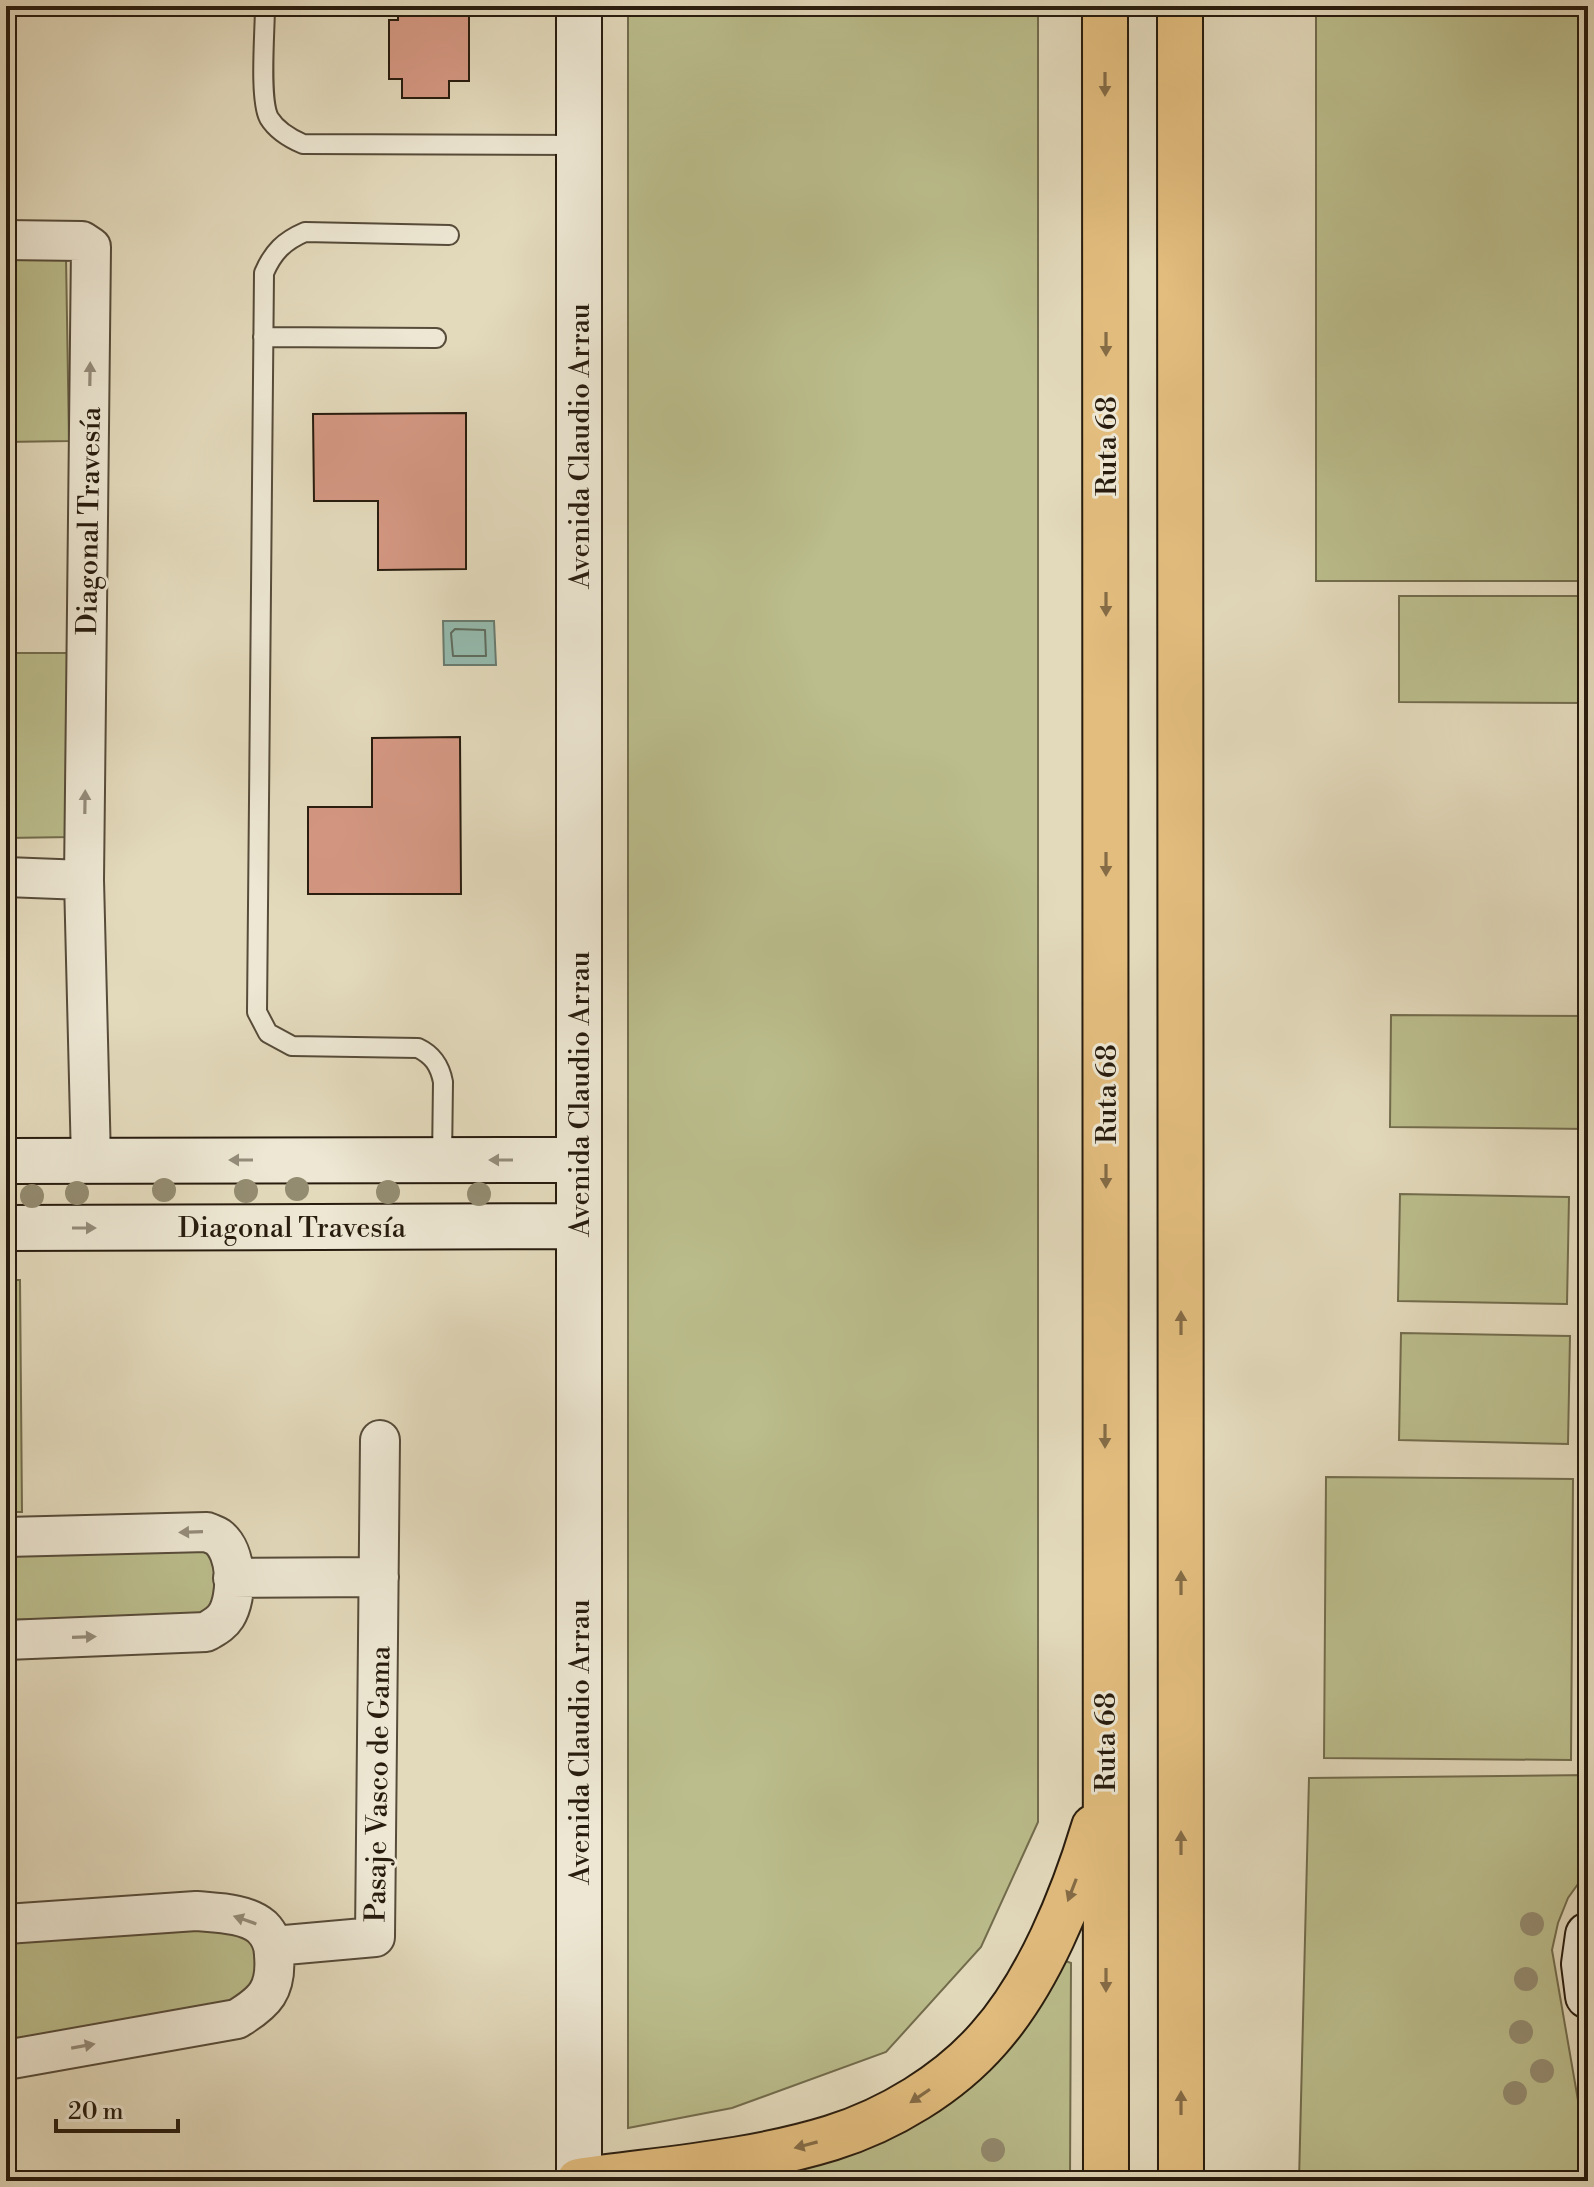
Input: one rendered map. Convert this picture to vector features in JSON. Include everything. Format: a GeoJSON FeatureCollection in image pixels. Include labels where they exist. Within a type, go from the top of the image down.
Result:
{"type":"FeatureCollection","features":[{"type":"Feature","properties":{"kind":"highway","name":"Ruta 68"},"geometry":{"type":"LineString","coordinates":[[1105,6],[1106,2181]]}},
{"type":"Feature","properties":{"kind":"highway"},"geometry":{"type":"LineString","coordinates":[[1180,6],[1181,2181]]}},
{"type":"Feature","properties":{"kind":"highway"},"geometry":{"type":"LineString","coordinates":[[579,2181],[741,2158],[833,2138],[907,2104],[943,2080],[990,2038],[1022,1991],[1064,1911],[1087,1851],[1105,1790]]}},
{"type":"Feature","properties":{"kind":"highway"},"geometry":{"type":"LineString","coordinates":[[680,2181],[741,2158]]}},
{"type":"Feature","properties":{"kind":"street","name":"Avenida Claudio Arrau"},"geometry":{"type":"LineString","coordinates":[[579,6],[579,2181]]}},
{"type":"Feature","properties":{"kind":"street","name":"Diagonal Travesía"},"geometry":{"type":"LineString","coordinates":[[6,240],[82,241],[91,247],[84,880],[91,1160]]}},
{"type":"Feature","properties":{"kind":"street"},"geometry":{"type":"LineString","coordinates":[[6,877],[84,880]]}},
{"type":"Feature","properties":{"kind":"street"},"geometry":{"type":"LineString","coordinates":[[6,1161],[579,1160]]}},
{"type":"Feature","properties":{"kind":"street","name":"Diagonal Travesía"},"geometry":{"type":"LineString","coordinates":[[6,1228],[579,1226]]}},
{"type":"Feature","properties":{"kind":"street","name":"Pasaje Vasco de Gama"},"geometry":{"type":"LineString","coordinates":[[274,1946],[375,1937],[380,1440]]}},
{"type":"Feature","properties":{"kind":"street"},"geometry":{"type":"LineString","coordinates":[[6,1537],[207,1532],[219,1538],[227,1549],[233,1578],[227,1614],[218,1625],[206,1632],[6,1640]]}},
{"type":"Feature","properties":{"kind":"street"},"geometry":{"type":"LineString","coordinates":[[233,1578],[379,1577]]}},
{"type":"Feature","properties":{"kind":"street"},"geometry":{"type":"LineString","coordinates":[[6,1924],[196,1911],[225,1913],[264,1928],[274,1946],[276,1973],[271,1990],[257,2007],[237,2019],[6,2060]]}},
{"type":"Feature","properties":{"kind":"street"},"geometry":{"type":"LineString","coordinates":[[1588,1935],[1584,1964],[1588,1996]]}},
{"type":"Feature","properties":{"kind":"lane"},"geometry":{"type":"LineString","coordinates":[[265,6],[264,106],[277,129],[289,138],[303,144],[579,145]]}},
{"type":"Feature","properties":{"kind":"lane"},"geometry":{"type":"LineString","coordinates":[[442,1160],[443,1082],[441,1071],[428,1053],[418,1048],[292,1046],[268,1033],[257,1012],[264,273],[279,247],[305,232],[449,235]]}},
{"type":"Feature","properties":{"kind":"lane"},"geometry":{"type":"LineString","coordinates":[[263,337],[436,338]]}},
{"type":"Feature","properties":{"kind":"green space"},"geometry":{"type":"Polygon","coordinates":[[[628,6],[1038,6],[1038,1822],[981,1947],[886,2052],[732,2108],[628,2128],[628,6]]]}},
{"type":"Feature","properties":{"kind":"green space"},"geometry":{"type":"Polygon","coordinates":[[[1316,6],[1588,6],[1588,581],[1316,581],[1316,6]]]}},
{"type":"Feature","properties":{"kind":"green space"},"geometry":{"type":"Polygon","coordinates":[[[6,257],[66,257],[69,441],[6,442],[6,257]]]}},
{"type":"Feature","properties":{"kind":"green space"},"geometry":{"type":"Polygon","coordinates":[[[1399,596],[1588,596],[1588,703],[1399,702],[1399,596]]]}},
{"type":"Feature","properties":{"kind":"green space"},"geometry":{"type":"Polygon","coordinates":[[[6,653],[70,653],[72,837],[6,838],[6,653]]]}},
{"type":"Feature","properties":{"kind":"green space"},"geometry":{"type":"Polygon","coordinates":[[[1391,1015],[1588,1016],[1588,1129],[1390,1127],[1391,1015]]]}},
{"type":"Feature","properties":{"kind":"green space"},"geometry":{"type":"Polygon","coordinates":[[[1400,1194],[1569,1197],[1567,1304],[1398,1301],[1400,1194]]]}},
{"type":"Feature","properties":{"kind":"green space"},"geometry":{"type":"Polygon","coordinates":[[[6,1280],[20,1280],[22,1512],[6,1512],[6,1280]]]}},
{"type":"Feature","properties":{"kind":"green space"},"geometry":{"type":"Polygon","coordinates":[[[1401,1333],[1570,1336],[1568,1444],[1399,1440],[1401,1333]]]}},
{"type":"Feature","properties":{"kind":"green space"},"geometry":{"type":"Polygon","coordinates":[[[1326,1477],[1573,1479],[1571,1760],[1324,1758],[1326,1477]]]}},
{"type":"Feature","properties":{"kind":"green space"},"geometry":{"type":"Polygon","coordinates":[[[199,1546],[213,1563],[218,1581],[213,1599],[200,1616],[6,1620],[6,1549],[199,1546]]]}},
{"type":"Feature","properties":{"kind":"green space"},"geometry":{"type":"Polygon","coordinates":[[[1588,1775],[1588,1870],[1568,1898],[1552,1950],[1588,2158],[1588,2181],[1299,2181],[1309,1778],[1588,1775]]]}},
{"type":"Feature","properties":{"kind":"green space"},"geometry":{"type":"Polygon","coordinates":[[[194,1920],[260,1940],[252,2002],[6,2048],[6,1935],[194,1920]]]}},
{"type":"Feature","properties":{"kind":"green space"},"geometry":{"type":"Polygon","coordinates":[[[1060,1959],[1071,1963],[1070,2181],[749,2181],[786,2173],[883,2132],[1060,1959]]]}},
{"type":"Feature","properties":{"kind":"water"},"geometry":{"type":"Polygon","coordinates":[[[443,621],[494,621],[496,665],[444,665],[443,621]]]}},
{"type":"Feature","properties":{"kind":"building"},"geometry":{"type":"Polygon","coordinates":[[[398,6],[469,6],[469,81],[449,81],[449,98],[402,98],[402,79],[389,79],[389,20],[398,20],[398,6]]]}},
{"type":"Feature","properties":{"kind":"building"},"geometry":{"type":"Polygon","coordinates":[[[466,413],[466,569],[378,570],[378,501],[314,501],[313,414],[466,413]]]}},
{"type":"Feature","properties":{"kind":"building"},"geometry":{"type":"Polygon","coordinates":[[[460,737],[461,894],[308,894],[308,807],[372,807],[372,738],[460,737]]]}}]}
